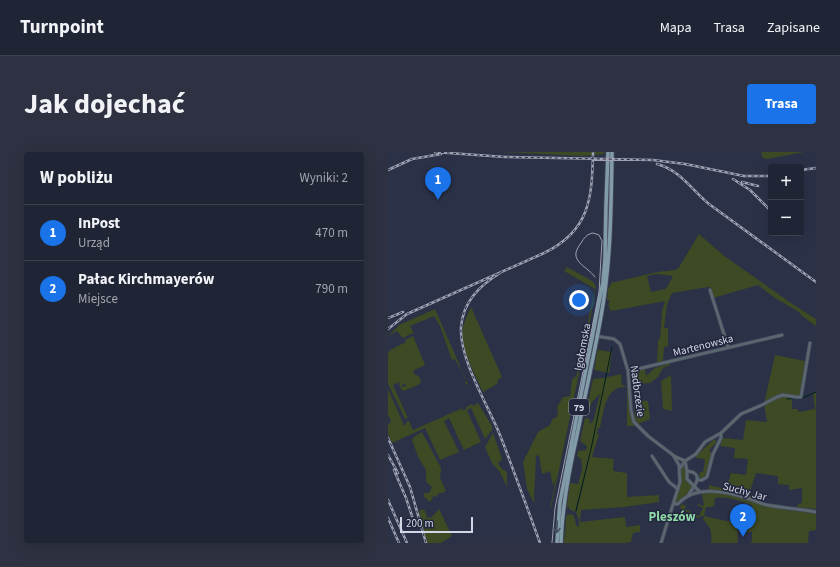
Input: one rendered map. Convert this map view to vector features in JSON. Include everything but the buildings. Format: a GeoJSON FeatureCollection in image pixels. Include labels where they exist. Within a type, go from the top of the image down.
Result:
{"type":"FeatureCollection","features":[{"type":"Feature","properties":{"kind":"main road","name":"Igołomska"},"geometry":{"type":"LineString","coordinates":[[561,543],[562,519],[567,483],[595,336],[605,268],[608,152]]}},
{"type":"Feature","properties":{"kind":"main road","name":"Igołomska"},"geometry":{"type":"LineString","coordinates":[[557,543],[560,502],[604,297],[608,262],[612,152]]}},
{"type":"Feature","properties":{"kind":"street"},"geometry":{"type":"LineString","coordinates":[[710,290],[728,347]]}},
{"type":"Feature","properties":{"kind":"street","name":"Martenowska"},"geometry":{"type":"LineString","coordinates":[[628,371],[782,335]]}},
{"type":"Feature","properties":{"kind":"street","name":"Nadbrzezie"},"geometry":{"type":"LineString","coordinates":[[595,336],[613,339],[618,342],[628,371],[631,410],[634,422],[638,428],[674,455],[685,461]]}},
{"type":"Feature","properties":{"kind":"street"},"geometry":{"type":"LineString","coordinates":[[679,468],[685,461],[696,454],[705,442],[721,433],[741,414],[783,395],[801,397],[810,343]]}},
{"type":"Feature","properties":{"kind":"street"},"geometry":{"type":"LineString","coordinates":[[697,480],[707,478],[713,454],[722,438],[721,433]]}},
{"type":"Feature","properties":{"kind":"street"},"geometry":{"type":"LineString","coordinates":[[661,543],[680,482],[679,468],[674,455]]}},
{"type":"Feature","properties":{"kind":"street"},"geometry":{"type":"LineString","coordinates":[[652,456],[669,482],[678,489]]}},
{"type":"Feature","properties":{"kind":"street"},"geometry":{"type":"LineString","coordinates":[[685,461],[687,479],[701,492]]}},
{"type":"Feature","properties":{"kind":"street"},"geometry":{"type":"LineString","coordinates":[[687,471],[695,474],[697,480],[689,495]]}},
{"type":"Feature","properties":{"kind":"street","name":"Suchy Jar"},"geometry":{"type":"LineString","coordinates":[[674,504],[678,504],[682,499],[689,495],[712,491],[751,499],[766,505],[816,512]]}},
{"type":"Feature","properties":{"kind":"green space"},"geometry":{"type":"Polygon","coordinates":[[[502,152],[604,152],[604,154],[583,156],[502,152]]]}},
{"type":"Feature","properties":{"kind":"green space"},"geometry":{"type":"Polygon","coordinates":[[[761,152],[804,152],[767,159],[763,158],[761,152]]]}},
{"type":"Feature","properties":{"kind":"green space"},"geometry":{"type":"Polygon","coordinates":[[[699,234],[723,255],[816,319],[816,326],[799,312],[775,298],[758,285],[713,298],[711,288],[708,287],[672,293],[667,304],[664,328],[668,328],[668,346],[664,347],[663,362],[657,364],[658,340],[660,339],[662,311],[665,301],[611,311],[609,308],[610,300],[607,300],[608,289],[612,282],[678,269],[699,234]],[[657,274],[647,276],[651,292],[666,289],[673,276],[657,274]]]}},
{"type":"Feature","properties":{"kind":"green space"},"geometry":{"type":"Polygon","coordinates":[[[567,267],[592,281],[596,286],[550,509],[556,478],[553,486],[550,471],[542,474],[539,455],[536,456],[535,503],[527,489],[523,462],[538,432],[550,425],[553,418],[556,418],[558,413],[557,407],[563,397],[570,396],[572,380],[575,376],[576,378],[595,289],[564,271],[567,267]]]}},
{"type":"Feature","properties":{"kind":"green space"},"geometry":{"type":"Polygon","coordinates":[[[471,307],[502,377],[498,380],[497,384],[483,392],[468,360],[463,343],[463,327],[471,307]]]}},
{"type":"Feature","properties":{"kind":"green space"},"geometry":{"type":"Polygon","coordinates":[[[435,309],[468,384],[466,385],[466,381],[460,367],[455,359],[452,360],[440,326],[434,316],[410,326],[413,332],[415,332],[403,338],[397,331],[388,336],[399,325],[435,309]]]}},
{"type":"Feature","properties":{"kind":"green space"},"geometry":{"type":"Polygon","coordinates":[[[413,336],[425,365],[413,371],[415,375],[419,376],[421,381],[420,384],[404,391],[400,387],[399,382],[393,385],[408,418],[405,419],[388,384],[388,354],[390,350],[406,342],[405,340],[413,336]]]}},
{"type":"Feature","properties":{"kind":"green space"},"geometry":{"type":"Polygon","coordinates":[[[599,343],[598,352],[599,350],[612,352],[609,373],[594,370],[599,343]]]}},
{"type":"Feature","properties":{"kind":"green space"},"geometry":{"type":"Polygon","coordinates":[[[775,355],[805,361],[800,396],[781,395],[773,397],[770,400],[783,396],[792,397],[792,409],[797,409],[799,412],[815,409],[813,393],[816,391],[816,509],[797,507],[798,504],[802,503],[802,488],[789,490],[789,485],[778,484],[778,476],[756,473],[749,494],[755,500],[770,507],[816,514],[816,530],[809,531],[808,543],[750,543],[752,541],[752,532],[745,532],[744,527],[754,522],[752,505],[734,499],[715,498],[714,506],[706,507],[704,516],[698,518],[680,507],[682,504],[686,506],[685,509],[699,516],[703,508],[697,505],[704,506],[702,494],[708,493],[709,485],[722,488],[729,480],[731,473],[746,475],[748,459],[734,458],[735,448],[720,446],[723,438],[743,440],[746,420],[767,422],[764,404],[775,355]]]}},
{"type":"Feature","properties":{"kind":"green space"},"geometry":{"type":"Polygon","coordinates":[[[670,363],[670,365],[663,368],[658,377],[650,383],[633,384],[631,371],[645,368],[646,376],[655,368],[670,363]]]}},
{"type":"Feature","properties":{"kind":"green space"},"geometry":{"type":"Polygon","coordinates":[[[621,374],[622,385],[629,387],[631,417],[635,426],[627,426],[627,387],[620,387],[614,390],[610,395],[604,407],[600,428],[598,428],[597,434],[599,434],[592,457],[614,459],[613,471],[627,473],[627,497],[659,495],[659,502],[624,507],[581,510],[580,522],[625,517],[626,527],[640,525],[640,532],[633,533],[631,542],[564,543],[565,519],[565,540],[567,515],[573,515],[576,525],[579,527],[579,519],[576,513],[590,454],[575,512],[569,509],[568,505],[567,509],[567,505],[570,483],[578,484],[582,470],[581,459],[577,456],[578,451],[586,450],[587,446],[580,441],[585,418],[590,419],[589,424],[593,422],[600,394],[592,402],[587,415],[585,416],[593,379],[621,374]]]}},
{"type":"Feature","properties":{"kind":"green space"},"geometry":{"type":"Polygon","coordinates":[[[671,375],[672,411],[663,409],[661,381],[671,375]]]}},
{"type":"Feature","properties":{"kind":"green space"},"geometry":{"type":"Polygon","coordinates":[[[388,389],[404,425],[406,425],[406,422],[409,421],[413,430],[465,407],[461,411],[466,409],[466,407],[472,404],[473,406],[478,403],[492,426],[492,430],[485,439],[471,408],[467,410],[481,442],[464,450],[449,418],[444,421],[459,452],[440,460],[425,428],[392,443],[388,434],[388,424],[391,422],[388,414],[388,389]]]}},
{"type":"Feature","properties":{"kind":"green space"},"geometry":{"type":"Polygon","coordinates":[[[634,400],[648,401],[650,419],[638,424],[635,419],[634,400]]]}},
{"type":"Feature","properties":{"kind":"green space"},"geometry":{"type":"Polygon","coordinates":[[[422,432],[441,468],[440,478],[446,491],[443,493],[438,493],[437,497],[434,495],[430,502],[424,497],[424,493],[429,493],[432,487],[426,482],[426,470],[419,459],[412,440],[422,432]]]}},
{"type":"Feature","properties":{"kind":"green space"},"geometry":{"type":"Polygon","coordinates":[[[493,433],[502,459],[498,463],[501,468],[507,472],[507,487],[500,472],[492,463],[485,447],[493,433]]]}},
{"type":"Feature","properties":{"kind":"green space"},"geometry":{"type":"Polygon","coordinates":[[[714,439],[717,442],[709,450],[712,453],[707,476],[701,479],[699,477],[700,472],[703,472],[705,459],[696,458],[696,456],[714,439]]]}},
{"type":"Feature","properties":{"kind":"green space"},"geometry":{"type":"Polygon","coordinates":[[[684,465],[686,470],[686,480],[693,487],[687,495],[675,503],[681,483],[681,470],[684,465]]]}},
{"type":"Feature","properties":{"kind":"green space"},"geometry":{"type":"Polygon","coordinates":[[[422,509],[425,511],[427,517],[431,518],[439,509],[452,536],[441,543],[427,543],[419,511],[422,509]]]}},
{"type":"Feature","properties":{"kind":"green space"},"geometry":{"type":"Polygon","coordinates":[[[704,516],[731,522],[731,525],[737,525],[737,543],[711,543],[711,532],[703,519],[704,516]]]}},
{"type":"Feature","properties":{"kind":"waterway"},"geometry":{"type":"LineString","coordinates":[[576,511],[591,449],[612,347]]}},
{"type":"Feature","properties":{"kind":"waterway"},"geometry":{"type":"LineString","coordinates":[[787,399],[802,398],[816,392]]}},
{"type":"Feature","properties":{"kind":"tram line"},"geometry":{"type":"LineString","coordinates":[[552,543],[555,508],[599,292],[602,241],[599,235],[593,233],[589,234],[585,238],[577,249],[576,254],[579,262],[595,277]]}},
{"type":"Feature","properties":{"kind":"railway"},"geometry":{"type":"LineString","coordinates":[[435,152],[505,157],[653,160],[685,164],[744,176],[768,176]]}},
{"type":"Feature","properties":{"kind":"railway"},"geometry":{"type":"LineString","coordinates":[[388,329],[407,314],[544,253],[559,244],[571,234],[579,224],[585,212],[589,198],[593,152]]}},
{"type":"Feature","properties":{"kind":"railway"},"geometry":{"type":"LineString","coordinates":[[388,170],[412,159],[441,154]]}},
{"type":"Feature","properties":{"kind":"railway"},"geometry":{"type":"LineString","coordinates":[[657,164],[679,176],[709,204],[816,282]]}},
{"type":"Feature","properties":{"kind":"railway"},"geometry":{"type":"LineString","coordinates":[[804,170],[816,168]]}},
{"type":"Feature","properties":{"kind":"railway"},"geometry":{"type":"LineString","coordinates":[[733,179],[750,190],[768,208]]}},
{"type":"Feature","properties":{"kind":"railway"},"geometry":{"type":"LineString","coordinates":[[742,182],[758,186]]}},
{"type":"Feature","properties":{"kind":"railway"},"geometry":{"type":"LineString","coordinates":[[500,273],[485,283],[469,302],[462,318],[462,340],[469,367],[500,435],[540,543]]}},
{"type":"Feature","properties":{"kind":"railway"},"geometry":{"type":"LineString","coordinates":[[388,318],[403,312]]}},
{"type":"Feature","properties":{"kind":"railway"},"geometry":{"type":"LineString","coordinates":[[388,438],[410,487],[426,543]]}},
{"type":"Feature","properties":{"kind":"railway"},"geometry":{"type":"LineString","coordinates":[[388,455],[398,473]]}},
{"type":"Feature","properties":{"kind":"railway"},"geometry":{"type":"LineString","coordinates":[[394,470],[412,516]]}},
{"type":"Feature","properties":{"kind":"railway"},"geometry":{"type":"LineString","coordinates":[[388,500],[407,543]]}},
{"type":"Feature","properties":{"kind":"railway"},"geometry":{"type":"LineString","coordinates":[[388,518],[399,543]]}},
{"type":"Feature","properties":{"kind":"place","name":"InPost"},"geometry":{"type":"Point","coordinates":[438,200]}},
{"type":"Feature","properties":{"kind":"place","name":"Pałac Kirchmayerów"},"geometry":{"type":"Point","coordinates":[743,537]}},
{"type":"Feature","properties":{"kind":"district","name":"Pleszów"},"geometry":{"type":"Point","coordinates":[672,516]}}]}
